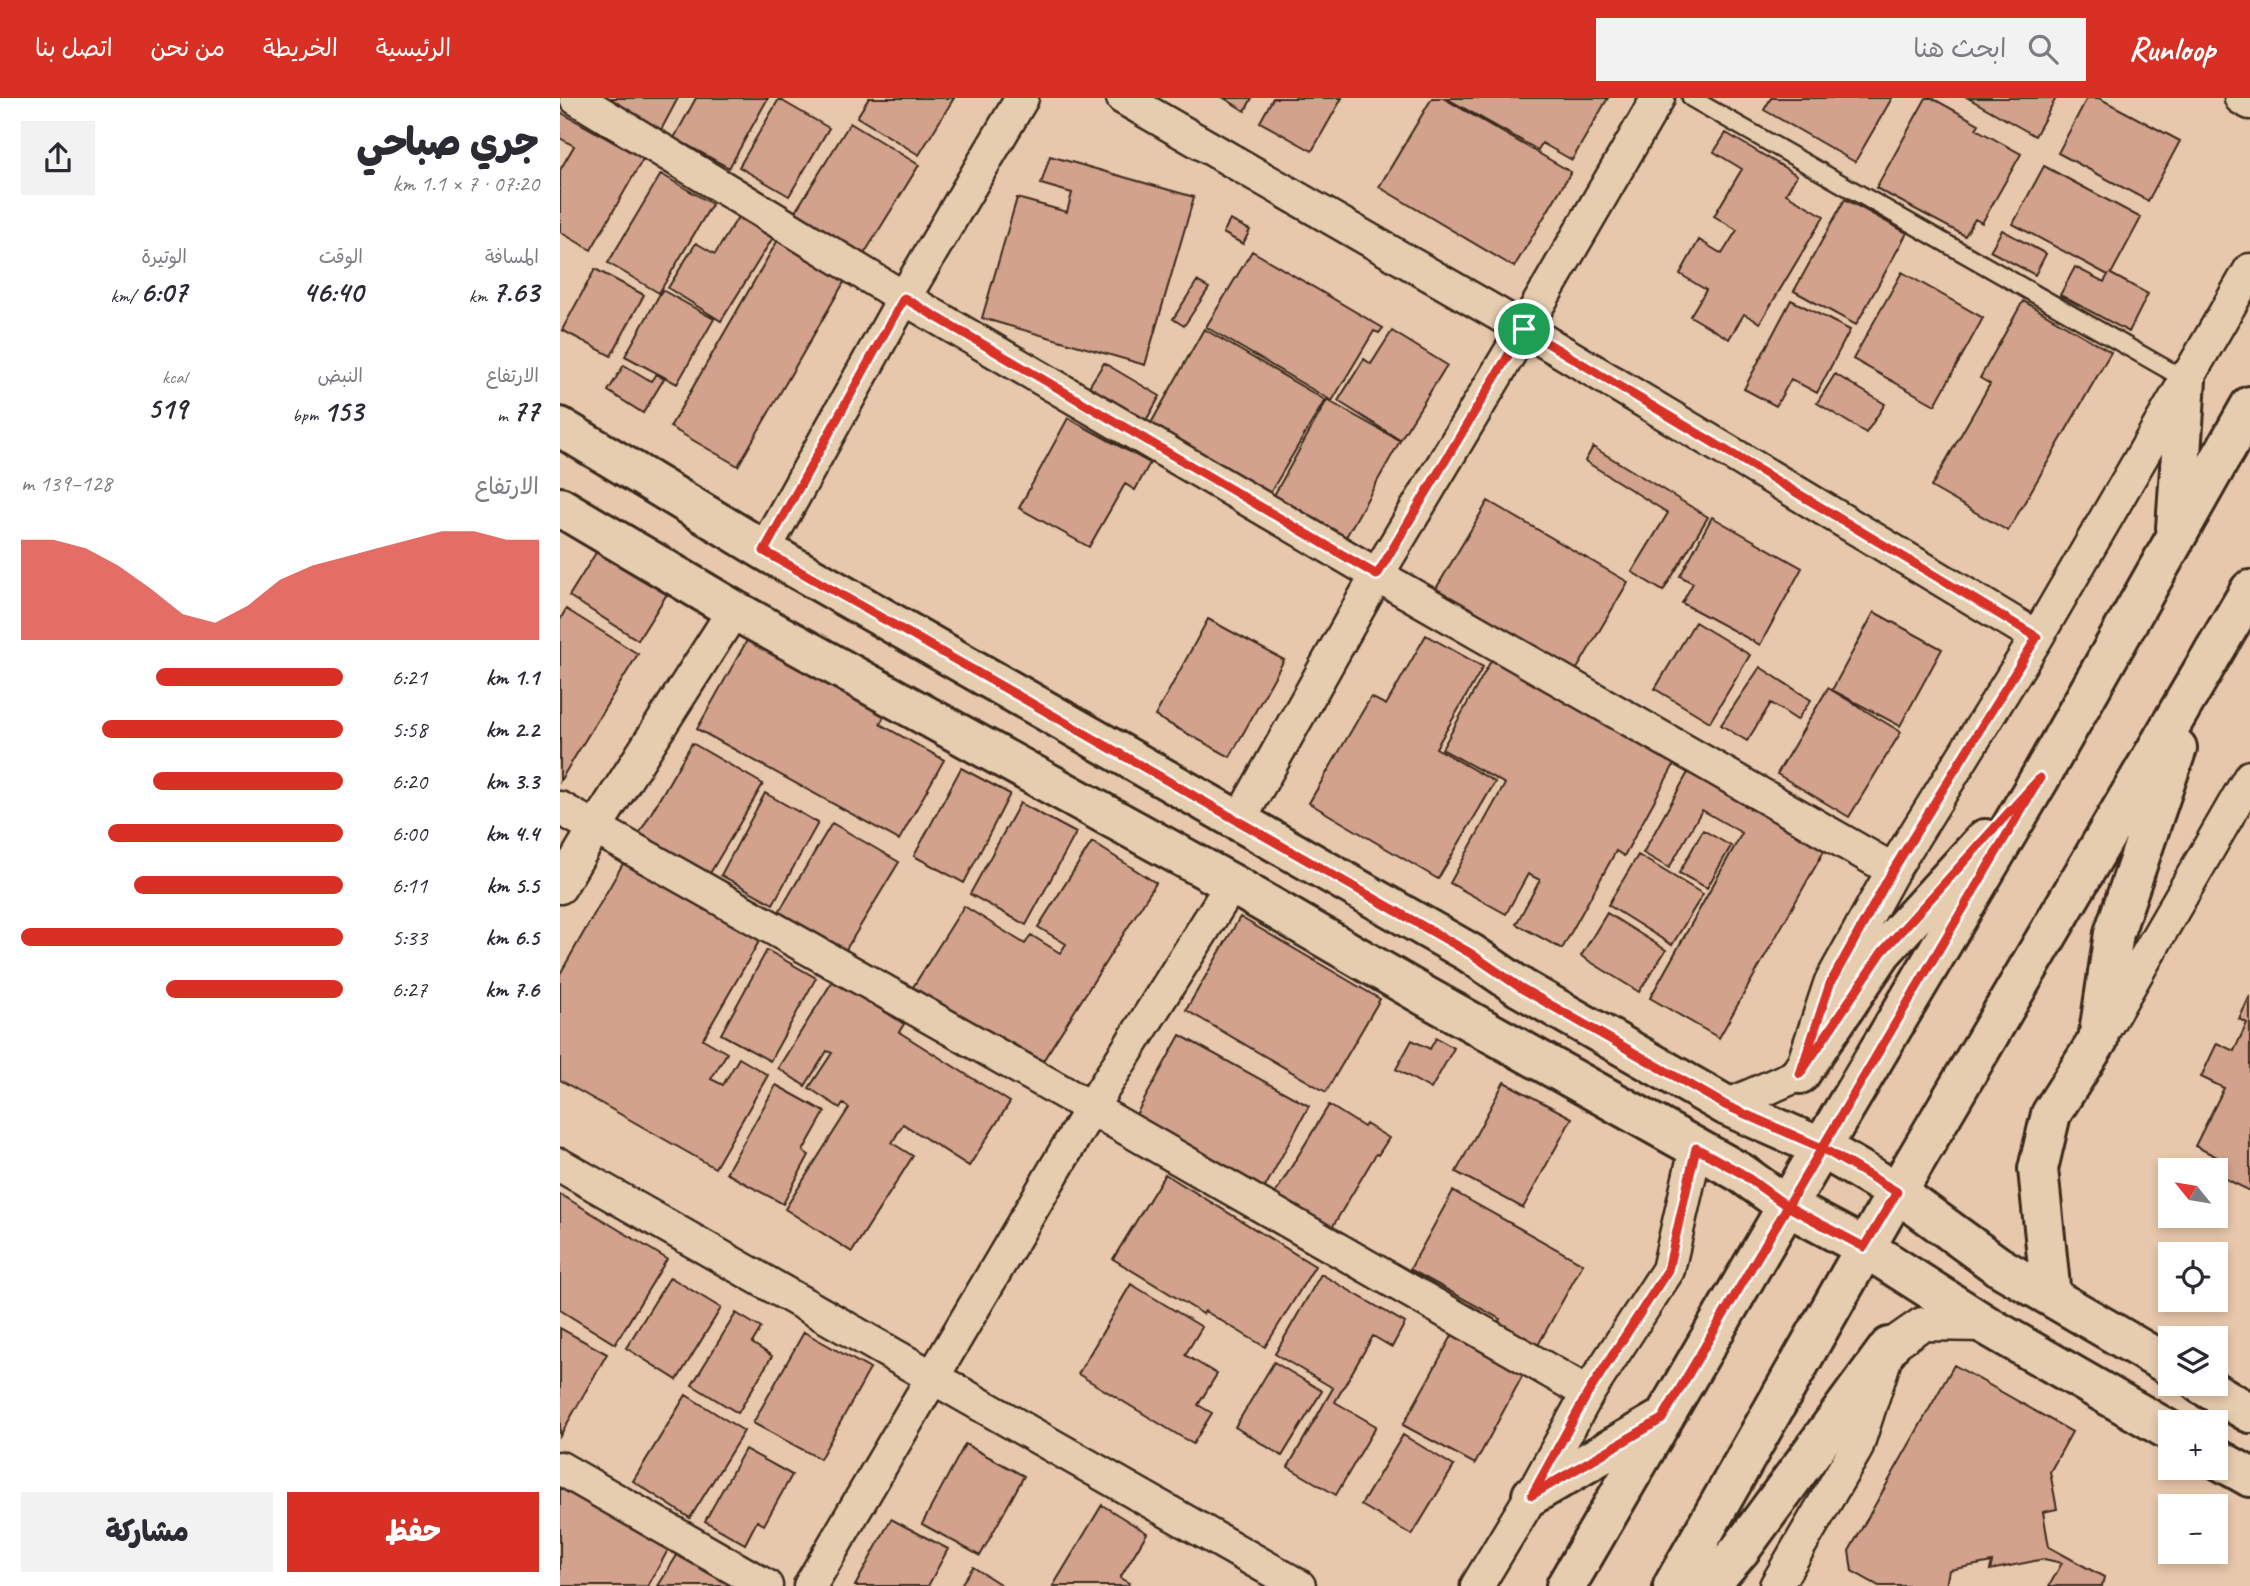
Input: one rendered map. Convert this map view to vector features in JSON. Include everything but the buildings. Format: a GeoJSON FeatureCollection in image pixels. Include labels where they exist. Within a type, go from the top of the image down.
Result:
{"type":"FeatureCollection","features":[{"type":"Feature","properties":{"kind":"street"},"geometry":{"type":"LineString","coordinates":[[576,98],[904,298],[1377,575],[1893,870]]}},
{"type":"Feature","properties":{"kind":"street"},"geometry":{"type":"LineString","coordinates":[[764,551],[904,298],[1022,98]]}},
{"type":"Feature","properties":{"kind":"street"},"geometry":{"type":"LineString","coordinates":[[1123,98],[1524,329],[2037,637]]}},
{"type":"Feature","properties":{"kind":"street"},"geometry":{"type":"LineString","coordinates":[[1239,821],[1377,575],[1658,98]]}},
{"type":"Feature","properties":{"kind":"street"},"geometry":{"type":"LineString","coordinates":[[2241,98],[2250,103]]}},
{"type":"Feature","properties":{"kind":"street"},"geometry":{"type":"LineString","coordinates":[[1800,1074],[1830,984],[1893,870],[2037,637],[2250,270]]}},
{"type":"Feature","properties":{"kind":"street"},"geometry":{"type":"LineString","coordinates":[[2175,539],[2186,380]]}},
{"type":"Feature","properties":{"kind":"street"},"geometry":{"type":"LineString","coordinates":[[1566,1586],[2040,778],[2250,407]]}},
{"type":"Feature","properties":{"kind":"street"},"geometry":{"type":"LineString","coordinates":[[560,427],[764,551],[1470,953],[1521,988],[1727,1106],[1822,1148],[1897,1192],[1998,1266],[2158,1359]]}},
{"type":"Feature","properties":{"kind":"street"},"geometry":{"type":"LineString","coordinates":[[560,507],[734,610],[1232,884],[1425,996],[1741,1173],[1787,1206],[1864,1247],[1986,1325],[2158,1424]]}},
{"type":"Feature","properties":{"kind":"street"},"geometry":{"type":"LineString","coordinates":[[1673,1586],[1864,1247],[2250,590]]}},
{"type":"Feature","properties":{"kind":"street"},"geometry":{"type":"LineString","coordinates":[[560,887],[734,610]]}},
{"type":"Feature","properties":{"kind":"street"},"geometry":{"type":"LineString","coordinates":[[2098,1040],[2113,933],[2203,669]]}},
{"type":"Feature","properties":{"kind":"street"},"geometry":{"type":"LineString","coordinates":[[2051,1296],[2038,1170],[2051,1114],[2098,1040],[2250,777]]}},
{"type":"Feature","properties":{"kind":"street"},"geometry":{"type":"LineString","coordinates":[[1727,1106],[1800,1074],[1882,952],[2040,778]]}},
{"type":"Feature","properties":{"kind":"street"},"geometry":{"type":"LineString","coordinates":[[560,808],[1588,1393]]}},
{"type":"Feature","properties":{"kind":"street"},"geometry":{"type":"LineString","coordinates":[[810,1586],[1091,1108],[1232,884]]}},
{"type":"Feature","properties":{"kind":"street"},"geometry":{"type":"LineString","coordinates":[[1477,1586],[1532,1495],[1588,1393],[1668,1270],[1696,1148]]}},
{"type":"Feature","properties":{"kind":"street"},"geometry":{"type":"LineString","coordinates":[[560,1165],[1299,1586]]}},
{"type":"Feature","properties":{"kind":"street"},"geometry":{"type":"LineString","coordinates":[[1709,1586],[1740,1550],[1889,1347],[1922,1324],[1986,1325]]}},
{"type":"Feature","properties":{"kind":"street"},"geometry":{"type":"LineString","coordinates":[[1786,1582],[1856,1449],[1889,1347]]}},
{"type":"Feature","properties":{"kind":"street"},"geometry":{"type":"LineString","coordinates":[[2221,1396],[2250,1413]]}},
{"type":"Feature","properties":{"kind":"street"},"geometry":{"type":"LineString","coordinates":[[1532,1495],[1662,1419]]}},
{"type":"Feature","properties":{"kind":"street"},"geometry":{"type":"LineString","coordinates":[[2228,1465],[2250,1477]]}},
{"type":"Feature","properties":{"kind":"street"},"geometry":{"type":"LineString","coordinates":[[560,1468],[765,1586]]}},
{"type":"Feature","properties":{"kind":"lane"},"geometry":{"type":"LineString","coordinates":[[1691,98],[2186,380]]}},
{"type":"Feature","properties":{"kind":"route"},"geometry":{"type":"LineString","coordinates":[[1524,329],[1377,575],[904,298],[764,551],[1470,953],[1521,988],[1727,1106],[1822,1148],[1787,1206],[1662,1419],[1532,1495],[1588,1393],[1668,1270],[1696,1148],[1741,1173],[1787,1206],[1864,1247],[1897,1192],[1822,1148],[2040,778],[1882,952],[1800,1074],[1830,984],[1893,870],[2037,637],[1524,329]]}}]}
